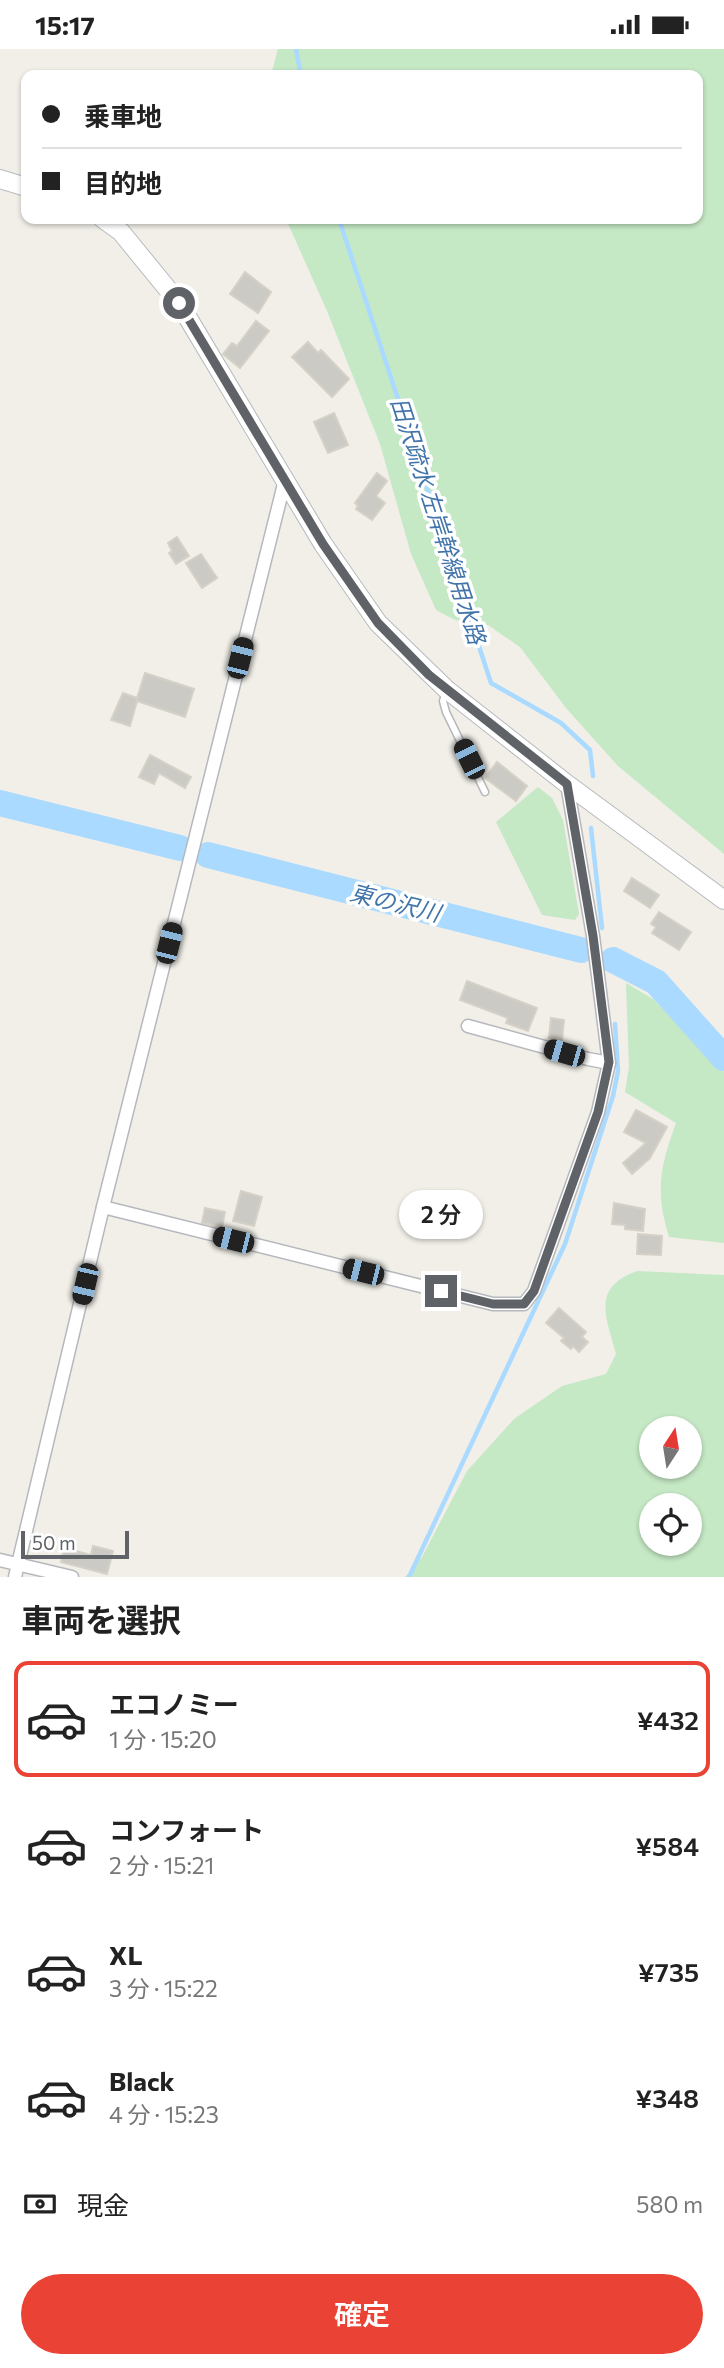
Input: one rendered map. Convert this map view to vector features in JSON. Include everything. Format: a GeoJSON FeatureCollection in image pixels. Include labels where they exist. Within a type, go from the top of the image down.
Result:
{"type":"FeatureCollection","features":[{"type":"Feature","properties":{"kind":"street"},"geometry":{"type":"LineString","coordinates":[[0,179],[21,185]]}},
{"type":"Feature","properties":{"kind":"street"},"geometry":{"type":"LineString","coordinates":[[110,224],[121,232],[179,303],[323,544],[378,623],[446,689],[567,784],[724,900]]}},
{"type":"Feature","properties":{"kind":"street"},"geometry":{"type":"LineString","coordinates":[[17,1571],[103,1207],[285,480]]}},
{"type":"Feature","properties":{"kind":"street"},"geometry":{"type":"LineString","coordinates":[[103,1207],[493,1304],[524,1304],[534,1291],[598,1112],[609,1062],[593,936],[567,784]]}},
{"type":"Feature","properties":{"kind":"street"},"geometry":{"type":"LineString","coordinates":[[468,1026],[588,1059],[609,1062]]}},
{"type":"Feature","properties":{"kind":"street"},"geometry":{"type":"LineString","coordinates":[[0,1560],[17,1571],[72,1577]]}},
{"type":"Feature","properties":{"kind":"lane"},"geometry":{"type":"LineString","coordinates":[[446,689],[443,701],[446,712],[485,792]]}},
{"type":"Feature","properties":{"kind":"green space"},"geometry":{"type":"Polygon","coordinates":[[[278,49],[724,49],[724,854],[618,766],[566,708],[520,647],[488,625],[455,620],[436,610],[411,554],[380,444],[327,311],[288,224],[703,224],[703,70],[272,70],[278,49]]]}},
{"type":"Feature","properties":{"kind":"green space"},"geometry":{"type":"Polygon","coordinates":[[[538,787],[552,798],[563,820],[579,914],[575,920],[542,915],[496,822],[538,787]]]}},
{"type":"Feature","properties":{"kind":"green space"},"geometry":{"type":"Polygon","coordinates":[[[626,983],[653,999],[724,1072],[724,1243],[669,1237],[662,1206],[661,1179],[676,1123],[625,1092],[629,1067],[626,983]]]}},
{"type":"Feature","properties":{"kind":"green space"},"geometry":{"type":"Polygon","coordinates":[[[637,1271],[724,1275],[724,1577],[405,1577],[422,1557],[467,1471],[514,1419],[562,1386],[606,1374],[616,1354],[606,1316],[608,1295],[613,1286],[637,1271]]]}},
{"type":"Feature","properties":{"kind":"building"},"geometry":{"type":"Polygon","coordinates":[[[245,272],[271,292],[258,313],[230,294],[245,272]]]}},
{"type":"Feature","properties":{"kind":"building"},"geometry":{"type":"Polygon","coordinates":[[[256,321],[269,331],[240,368],[223,354],[232,343],[237,346],[256,321]]]}},
{"type":"Feature","properties":{"kind":"building"},"geometry":{"type":"Polygon","coordinates":[[[308,342],[318,353],[321,350],[349,379],[332,397],[292,357],[308,342]]]}},
{"type":"Feature","properties":{"kind":"building"},"geometry":{"type":"Polygon","coordinates":[[[334,413],[348,445],[328,453],[314,422],[334,413]]]}},
{"type":"Feature","properties":{"kind":"building"},"geometry":{"type":"Polygon","coordinates":[[[377,473],[387,481],[376,496],[385,503],[372,520],[356,509],[358,506],[355,503],[377,473]]]}},
{"type":"Feature","properties":{"kind":"building"},"geometry":{"type":"Polygon","coordinates":[[[177,537],[189,556],[176,564],[169,553],[172,551],[168,543],[177,537]]]}},
{"type":"Feature","properties":{"kind":"building"},"geometry":{"type":"Polygon","coordinates":[[[201,554],[217,578],[202,588],[186,563],[201,554]]]}},
{"type":"Feature","properties":{"kind":"building"},"geometry":{"type":"Polygon","coordinates":[[[145,673],[194,689],[185,717],[137,701],[130,726],[111,720],[123,693],[137,698],[145,673]]]}},
{"type":"Feature","properties":{"kind":"building"},"geometry":{"type":"Polygon","coordinates":[[[150,755],[191,777],[185,788],[159,773],[154,784],[139,777],[150,755]]]}},
{"type":"Feature","properties":{"kind":"building"},"geometry":{"type":"Polygon","coordinates":[[[497,762],[527,786],[516,801],[485,778],[497,762]]]}},
{"type":"Feature","properties":{"kind":"building"},"geometry":{"type":"Polygon","coordinates":[[[632,878],[659,895],[650,908],[624,891],[632,878]]]}},
{"type":"Feature","properties":{"kind":"building"},"geometry":{"type":"Polygon","coordinates":[[[659,912],[691,932],[679,950],[652,933],[656,927],[651,924],[659,912]]]}},
{"type":"Feature","properties":{"kind":"building"},"geometry":{"type":"Polygon","coordinates":[[[467,981],[537,1008],[528,1031],[506,1023],[508,1018],[460,1000],[467,981]]]}},
{"type":"Feature","properties":{"kind":"building"},"geometry":{"type":"Polygon","coordinates":[[[551,1018],[564,1020],[562,1040],[549,1038],[551,1018]]]}},
{"type":"Feature","properties":{"kind":"building"},"geometry":{"type":"Polygon","coordinates":[[[636,1110],[667,1127],[650,1158],[632,1174],[623,1163],[646,1143],[624,1132],[636,1110]]]}},
{"type":"Feature","properties":{"kind":"building"},"geometry":{"type":"Polygon","coordinates":[[[241,1191],[262,1197],[254,1226],[233,1221],[241,1191]]]}},
{"type":"Feature","properties":{"kind":"building"},"geometry":{"type":"Polygon","coordinates":[[[614,1203],[645,1209],[643,1231],[612,1224],[614,1203]]]}},
{"type":"Feature","properties":{"kind":"building"},"geometry":{"type":"Polygon","coordinates":[[[205,1208],[225,1212],[222,1227],[202,1223],[205,1208]]]}},
{"type":"Feature","properties":{"kind":"building"},"geometry":{"type":"Polygon","coordinates":[[[638,1234],[662,1236],[661,1255],[637,1254],[638,1234]]]}},
{"type":"Feature","properties":{"kind":"building"},"geometry":{"type":"Polygon","coordinates":[[[559,1308],[586,1332],[582,1337],[588,1342],[579,1352],[561,1341],[564,1338],[546,1323],[559,1308]]]}},
{"type":"Feature","properties":{"kind":"building"},"geometry":{"type":"Polygon","coordinates":[[[93,1546],[113,1551],[107,1574],[61,1562],[64,1548],[91,1555],[93,1546]]]}},
{"type":"Feature","properties":{"kind":"waterway","name":"田沢疏水 左岸幹線用水路"},"geometry":{"type":"LineString","coordinates":[[296,49],[300,70]]}},
{"type":"Feature","properties":{"kind":"waterway","name":"田沢疏水 左岸幹線用水路"},"geometry":{"type":"LineString","coordinates":[[341,224],[491,683],[561,723],[590,750],[593,776]]}},
{"type":"Feature","properties":{"kind":"waterway","name":"東の沢川"},"geometry":{"type":"LineString","coordinates":[[0,803],[180,848]]}},
{"type":"Feature","properties":{"kind":"waterway","name":"田沢疏水 左岸幹線用水路"},"geometry":{"type":"LineString","coordinates":[[591,828],[602,928]]}},
{"type":"Feature","properties":{"kind":"waterway","name":"東の沢川"},"geometry":{"type":"LineString","coordinates":[[208,855],[581,950]]}},
{"type":"Feature","properties":{"kind":"waterway","name":"東の沢川"},"geometry":{"type":"LineString","coordinates":[[613,960],[656,982],[724,1058]]}},
{"type":"Feature","properties":{"kind":"waterway","name":"田沢疏水 左岸幹線用水路"},"geometry":{"type":"LineString","coordinates":[[409,1577],[565,1244],[613,1096],[618,1071],[615,1024]]}},
{"type":"Feature","properties":{"kind":"route"},"geometry":{"type":"LineString","coordinates":[[179,303],[323,544],[378,623],[429,675],[567,784],[593,936],[609,1062],[598,1112],[534,1291],[524,1304],[493,1304],[441,1291]]}}]}
